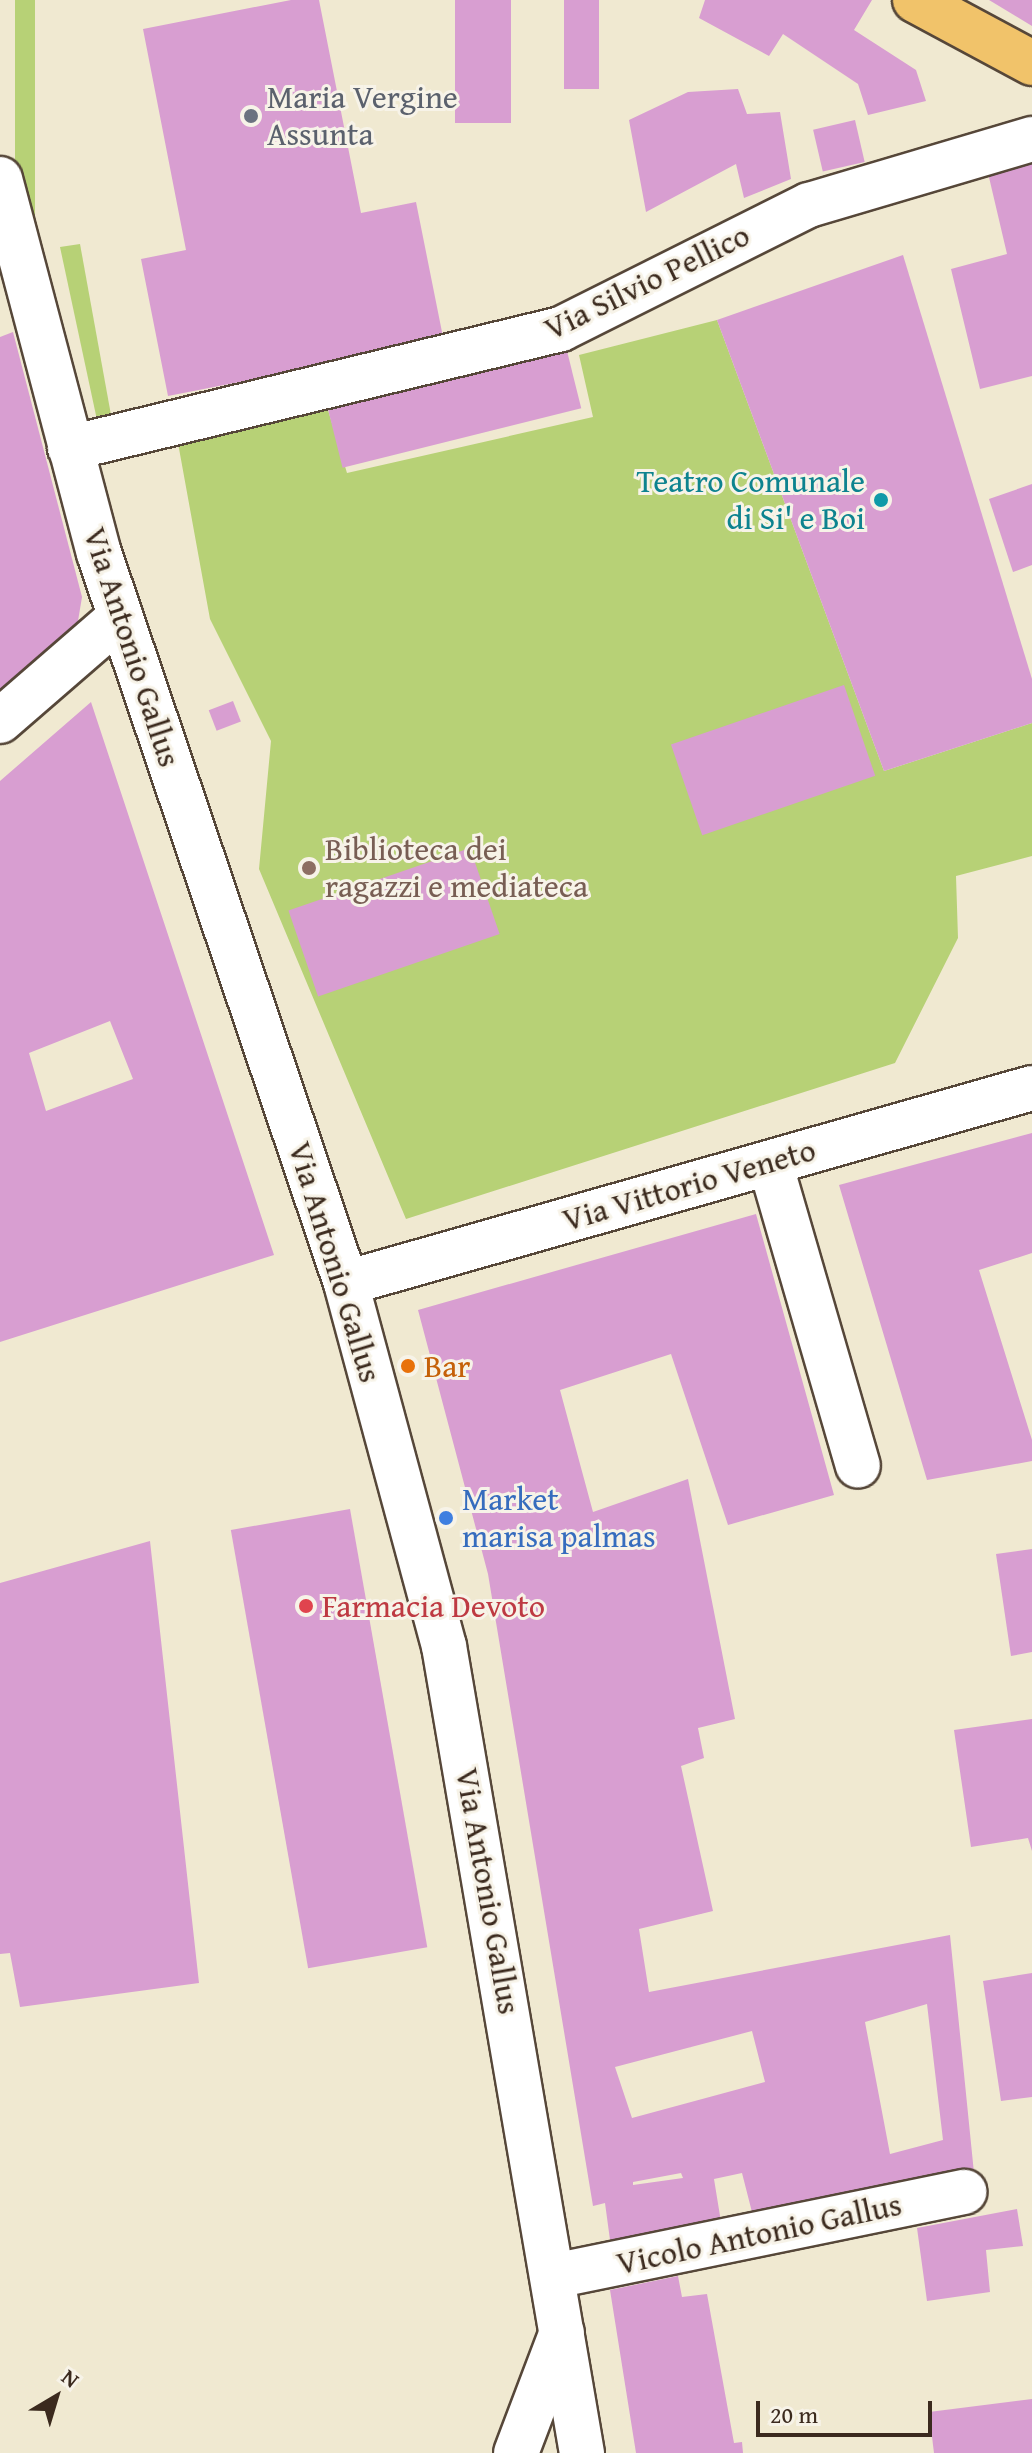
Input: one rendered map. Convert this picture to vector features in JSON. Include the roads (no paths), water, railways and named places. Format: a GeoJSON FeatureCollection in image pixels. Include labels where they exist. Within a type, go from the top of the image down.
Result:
{"type":"FeatureCollection","features":[{"type":"Feature","properties":{"kind":"main road"},"geometry":{"type":"LineString","coordinates":[[915,0],[1032,63]]}},
{"type":"Feature","properties":{"kind":"street","name":"Via Silvio Pellico"},"geometry":{"type":"LineString","coordinates":[[70,448],[163,422],[561,329],[809,205],[1032,139]]}},
{"type":"Feature","properties":{"kind":"street","name":"Via Antonio Gallus"},"geometry":{"type":"LineString","coordinates":[[0,179],[70,448],[120,617],[346,1283],[444,1646],[582,2453]]}},
{"type":"Feature","properties":{"kind":"street"},"geometry":{"type":"LineString","coordinates":[[0,721],[120,617]]}},
{"type":"Feature","properties":{"kind":"street","name":"Via Vittorio Veneto"},"geometry":{"type":"LineString","coordinates":[[346,1283],[1032,1088]]}},
{"type":"Feature","properties":{"kind":"street"},"geometry":{"type":"LineString","coordinates":[[770,1163],[858,1465]]}},
{"type":"Feature","properties":{"kind":"street","name":"Vicolo Antonio Gallus"},"geometry":{"type":"LineString","coordinates":[[554,2276],[964,2192]]}},
{"type":"Feature","properties":{"kind":"street"},"geometry":{"type":"LineString","coordinates":[[516,2453],[566,2350]]}},
{"type":"Feature","properties":{"kind":"place","name":"Maria Vergine Assunta"},"geometry":{"type":"Point","coordinates":[251,116]}},
{"type":"Feature","properties":{"kind":"place","name":"Teatro Comunale di Si' e Boi"},"geometry":{"type":"Point","coordinates":[881,500]}},
{"type":"Feature","properties":{"kind":"place","name":"Biblioteca dei ragazzi e mediateca"},"geometry":{"type":"Point","coordinates":[309,868]}},
{"type":"Feature","properties":{"kind":"place","name":"Bar"},"geometry":{"type":"Point","coordinates":[408,1366]}},
{"type":"Feature","properties":{"kind":"place","name":"Market marisa palmas"},"geometry":{"type":"Point","coordinates":[446,1518]}},
{"type":"Feature","properties":{"kind":"place","name":"Farmacia Devoto"},"geometry":{"type":"Point","coordinates":[306,1606]}}]}
